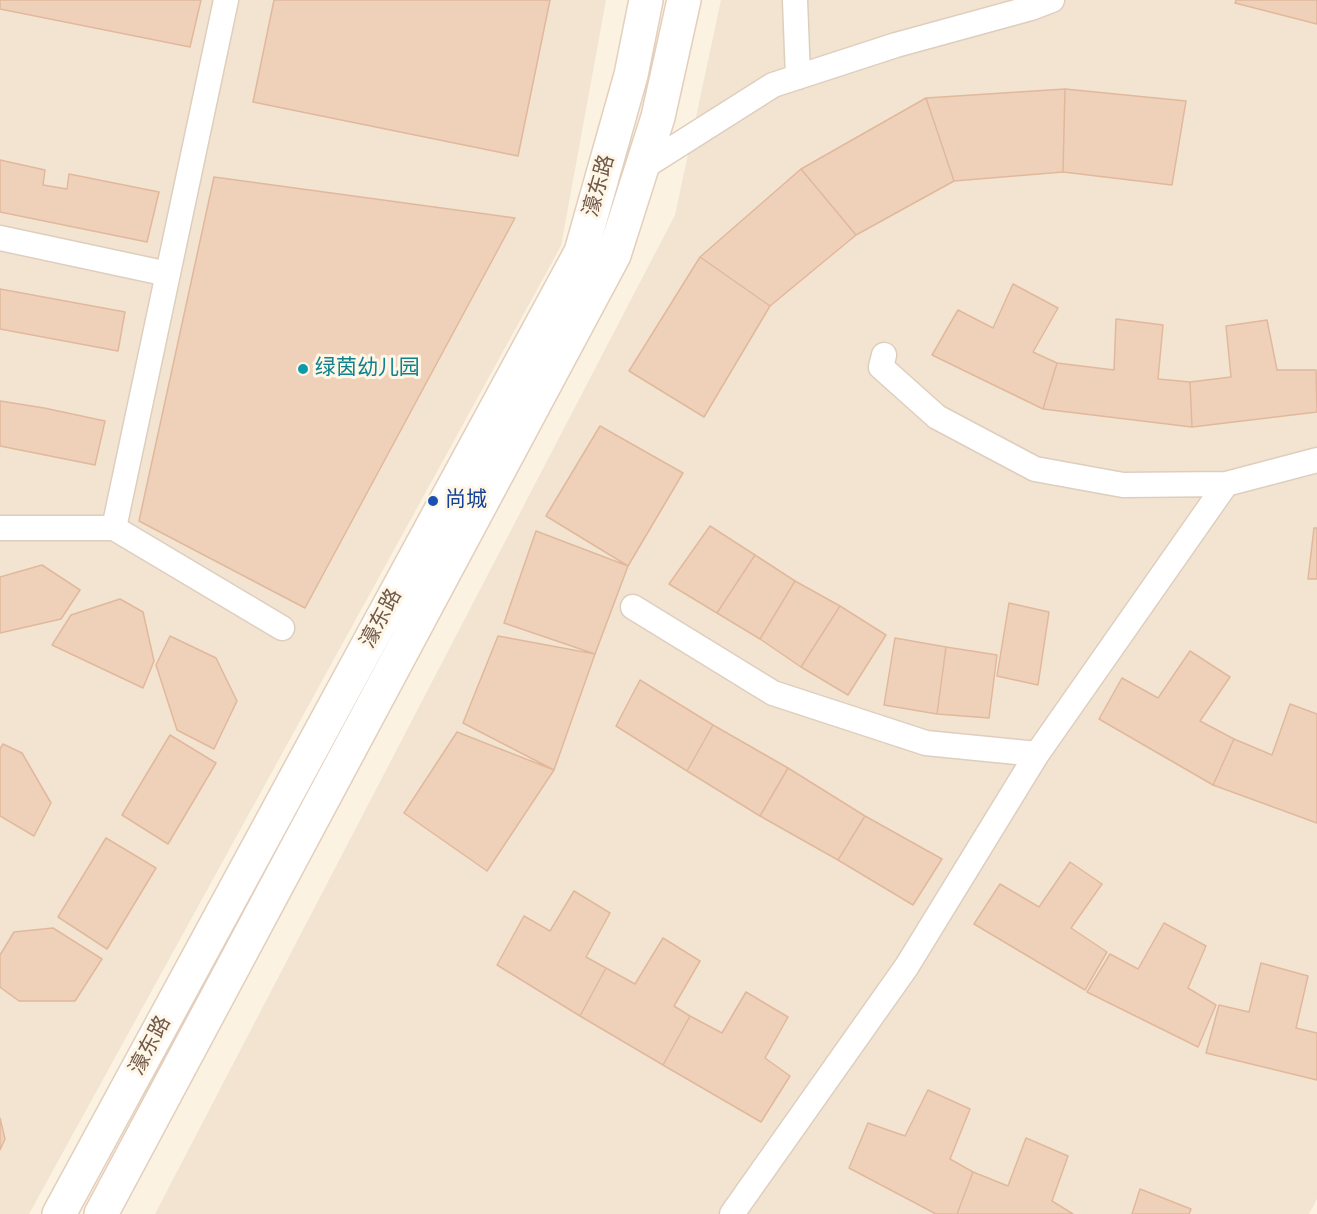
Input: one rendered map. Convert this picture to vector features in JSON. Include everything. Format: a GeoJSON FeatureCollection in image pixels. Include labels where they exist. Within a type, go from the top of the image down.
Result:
{"type":"FeatureCollection","features":[{"type":"Feature","properties":{"kind":"main road","name":"濠东路"},"geometry":{"type":"LineString","coordinates":[[59,1214],[581,252],[631,75],[646,0]]}},
{"type":"Feature","properties":{"kind":"main road","name":"濠东路"},"geometry":{"type":"LineString","coordinates":[[101,1214],[615,255],[658,117],[684,0]]}},
{"type":"Feature","properties":{"kind":"street"},"geometry":{"type":"LineString","coordinates":[[114,528],[226,0]]}},
{"type":"Feature","properties":{"kind":"street"},"geometry":{"type":"LineString","coordinates":[[795,0],[798,77]]}},
{"type":"Feature","properties":{"kind":"street"},"geometry":{"type":"LineString","coordinates":[[642,168],[773,85],[896,45],[1031,8],[1052,0]]}},
{"type":"Feature","properties":{"kind":"street"},"geometry":{"type":"LineString","coordinates":[[0,238],[168,274]]}},
{"type":"Feature","properties":{"kind":"street"},"geometry":{"type":"LineString","coordinates":[[884,355],[881,368],[937,417],[1035,469],[1123,484],[1226,484],[1317,460]]}},
{"type":"Feature","properties":{"kind":"street"},"geometry":{"type":"LineString","coordinates":[[732,1214],[907,966],[1037,754],[1226,484]]}},
{"type":"Feature","properties":{"kind":"street"},"geometry":{"type":"LineString","coordinates":[[0,528],[114,528],[282,628]]}},
{"type":"Feature","properties":{"kind":"street"},"geometry":{"type":"LineString","coordinates":[[633,607],[773,693],[926,742],[1037,754]]}},
{"type":"Feature","properties":{"kind":"shaded area"},"geometry":{"type":"Polygon","coordinates":[[[0,0],[606,0],[561,246],[29,1214],[0,1214],[0,0]]]}},
{"type":"Feature","properties":{"kind":"shaded area","name":"尚城"},"geometry":{"type":"Polygon","coordinates":[[[721,0],[1317,0],[1317,1199],[1309,1214],[155,1214],[675,215],[721,0]]]}},
{"type":"Feature","properties":{"kind":"building"},"geometry":{"type":"Polygon","coordinates":[[[0,0],[201,0],[190,47],[0,9],[0,0]]]}},
{"type":"Feature","properties":{"kind":"building"},"geometry":{"type":"Polygon","coordinates":[[[274,0],[550,0],[518,156],[253,102],[274,0]]]}},
{"type":"Feature","properties":{"kind":"building"},"geometry":{"type":"Polygon","coordinates":[[[1236,0],[1317,0],[1317,24],[1235,3],[1236,0]]]}},
{"type":"Feature","properties":{"kind":"building"},"geometry":{"type":"Polygon","coordinates":[[[1065,89],[1186,101],[1172,185],[1063,172],[1065,89]]]}},
{"type":"Feature","properties":{"kind":"building"},"geometry":{"type":"Polygon","coordinates":[[[1065,89],[1063,172],[954,181],[926,98],[1065,89]]]}},
{"type":"Feature","properties":{"kind":"building"},"geometry":{"type":"Polygon","coordinates":[[[926,98],[954,181],[856,235],[801,169],[926,98]]]}},
{"type":"Feature","properties":{"kind":"building"},"geometry":{"type":"Polygon","coordinates":[[[0,160],[45,170],[43,185],[67,189],[69,174],[159,192],[147,242],[0,212],[0,160]]]}},
{"type":"Feature","properties":{"kind":"building"},"geometry":{"type":"Polygon","coordinates":[[[801,169],[856,235],[770,306],[700,257],[801,169]]]}},
{"type":"Feature","properties":{"kind":"building","name":"绿茵幼儿园"},"geometry":{"type":"Polygon","coordinates":[[[214,177],[515,218],[305,608],[139,521],[214,177]]]}},
{"type":"Feature","properties":{"kind":"building"},"geometry":{"type":"Polygon","coordinates":[[[700,257],[770,306],[704,417],[629,371],[700,257]]]}},
{"type":"Feature","properties":{"kind":"building"},"geometry":{"type":"Polygon","coordinates":[[[1013,284],[1058,308],[1033,352],[1057,363],[1043,409],[932,355],[958,310],[993,328],[1013,284]]]}},
{"type":"Feature","properties":{"kind":"building"},"geometry":{"type":"Polygon","coordinates":[[[0,289],[125,312],[118,351],[0,329],[0,289]]]}},
{"type":"Feature","properties":{"kind":"building"},"geometry":{"type":"Polygon","coordinates":[[[1116,319],[1163,325],[1158,379],[1190,382],[1192,427],[1043,409],[1057,363],[1114,370],[1116,319]]]}},
{"type":"Feature","properties":{"kind":"building"},"geometry":{"type":"Polygon","coordinates":[[[1267,320],[1277,370],[1316,370],[1317,412],[1192,427],[1190,382],[1231,377],[1226,326],[1267,320]]]}},
{"type":"Feature","properties":{"kind":"building"},"geometry":{"type":"Polygon","coordinates":[[[0,401],[105,421],[95,465],[0,446],[0,401]]]}},
{"type":"Feature","properties":{"kind":"building"},"geometry":{"type":"Polygon","coordinates":[[[600,426],[683,473],[628,566],[546,516],[600,426]]]}},
{"type":"Feature","properties":{"kind":"building"},"geometry":{"type":"Polygon","coordinates":[[[710,526],[755,555],[717,613],[669,584],[710,526]]]}},
{"type":"Feature","properties":{"kind":"building"},"geometry":{"type":"Polygon","coordinates":[[[1314,528],[1317,528],[1317,579],[1308,579],[1314,528]]]}},
{"type":"Feature","properties":{"kind":"building"},"geometry":{"type":"Polygon","coordinates":[[[536,531],[628,566],[595,654],[504,623],[536,531]]]}},
{"type":"Feature","properties":{"kind":"building"},"geometry":{"type":"Polygon","coordinates":[[[755,555],[795,581],[760,639],[717,613],[755,555]]]}},
{"type":"Feature","properties":{"kind":"building"},"geometry":{"type":"Polygon","coordinates":[[[42,565],[80,590],[61,619],[0,633],[0,577],[42,565]]]}},
{"type":"Feature","properties":{"kind":"building"},"geometry":{"type":"Polygon","coordinates":[[[795,581],[840,606],[801,667],[760,639],[795,581]]]}},
{"type":"Feature","properties":{"kind":"building"},"geometry":{"type":"Polygon","coordinates":[[[120,599],[143,612],[154,661],[143,688],[52,645],[71,615],[120,599]]]}},
{"type":"Feature","properties":{"kind":"building"},"geometry":{"type":"Polygon","coordinates":[[[1009,603],[1049,612],[1038,685],[997,676],[1009,603]]]}},
{"type":"Feature","properties":{"kind":"building"},"geometry":{"type":"Polygon","coordinates":[[[840,606],[886,635],[848,695],[801,667],[840,606]]]}},
{"type":"Feature","properties":{"kind":"building"},"geometry":{"type":"Polygon","coordinates":[[[170,636],[216,658],[237,701],[214,749],[177,730],[156,665],[170,636]]]}},
{"type":"Feature","properties":{"kind":"building"},"geometry":{"type":"Polygon","coordinates":[[[498,636],[595,654],[554,770],[463,723],[498,636]]]}},
{"type":"Feature","properties":{"kind":"building"},"geometry":{"type":"Polygon","coordinates":[[[895,638],[946,647],[937,714],[884,705],[895,638]]]}},
{"type":"Feature","properties":{"kind":"building"},"geometry":{"type":"Polygon","coordinates":[[[946,647],[997,655],[989,718],[937,714],[946,647]]]}},
{"type":"Feature","properties":{"kind":"building"},"geometry":{"type":"Polygon","coordinates":[[[1190,651],[1230,677],[1200,721],[1234,739],[1213,785],[1099,719],[1122,678],[1158,698],[1190,651]]]}},
{"type":"Feature","properties":{"kind":"building"},"geometry":{"type":"Polygon","coordinates":[[[640,680],[713,725],[687,771],[616,726],[640,680]]]}},
{"type":"Feature","properties":{"kind":"building"},"geometry":{"type":"Polygon","coordinates":[[[1290,704],[1317,714],[1317,823],[1213,785],[1234,739],[1272,755],[1290,704]]]}},
{"type":"Feature","properties":{"kind":"building"},"geometry":{"type":"Polygon","coordinates":[[[713,725],[788,768],[760,816],[687,771],[713,725]]]}},
{"type":"Feature","properties":{"kind":"building"},"geometry":{"type":"Polygon","coordinates":[[[457,732],[554,770],[487,871],[404,813],[457,732]]]}},
{"type":"Feature","properties":{"kind":"building"},"geometry":{"type":"Polygon","coordinates":[[[170,735],[216,763],[168,844],[122,815],[170,735]]]}},
{"type":"Feature","properties":{"kind":"building"},"geometry":{"type":"Polygon","coordinates":[[[3,744],[22,753],[51,803],[34,836],[0,816],[0,749],[3,744]]]}},
{"type":"Feature","properties":{"kind":"building"},"geometry":{"type":"Polygon","coordinates":[[[788,768],[865,816],[838,860],[760,816],[788,768]]]}},
{"type":"Feature","properties":{"kind":"building"},"geometry":{"type":"Polygon","coordinates":[[[865,816],[942,859],[913,905],[838,860],[865,816]]]}},
{"type":"Feature","properties":{"kind":"building"},"geometry":{"type":"Polygon","coordinates":[[[106,838],[156,868],[107,949],[58,917],[106,838]]]}},
{"type":"Feature","properties":{"kind":"building"},"geometry":{"type":"Polygon","coordinates":[[[1070,862],[1102,884],[1071,928],[1107,952],[1085,990],[974,924],[1000,884],[1039,907],[1070,862]]]}},
{"type":"Feature","properties":{"kind":"building"},"geometry":{"type":"Polygon","coordinates":[[[574,891],[610,913],[586,957],[606,968],[580,1016],[497,965],[524,916],[550,931],[574,891]]]}},
{"type":"Feature","properties":{"kind":"building"},"geometry":{"type":"Polygon","coordinates":[[[1164,923],[1206,946],[1188,988],[1216,1005],[1198,1047],[1087,992],[1110,954],[1138,969],[1164,923]]]}},
{"type":"Feature","properties":{"kind":"building"},"geometry":{"type":"Polygon","coordinates":[[[53,928],[102,959],[75,1001],[19,1001],[0,987],[0,955],[14,932],[53,928]]]}},
{"type":"Feature","properties":{"kind":"building"},"geometry":{"type":"Polygon","coordinates":[[[663,938],[700,961],[674,1006],[690,1016],[663,1065],[580,1016],[606,968],[635,984],[663,938]]]}},
{"type":"Feature","properties":{"kind":"building"},"geometry":{"type":"Polygon","coordinates":[[[1261,963],[1308,976],[1296,1028],[1317,1033],[1317,1080],[1206,1053],[1219,1005],[1249,1012],[1261,963]]]}},
{"type":"Feature","properties":{"kind":"building"},"geometry":{"type":"Polygon","coordinates":[[[746,992],[788,1017],[765,1058],[790,1076],[761,1122],[663,1065],[690,1016],[722,1033],[746,992]]]}},
{"type":"Feature","properties":{"kind":"building"},"geometry":{"type":"Polygon","coordinates":[[[928,1090],[970,1109],[950,1159],[973,1172],[957,1214],[936,1214],[849,1168],[868,1123],[905,1136],[928,1090]]]}},
{"type":"Feature","properties":{"kind":"building"},"geometry":{"type":"Polygon","coordinates":[[[0,1118],[5,1139],[0,1150],[0,1118]]]}},
{"type":"Feature","properties":{"kind":"building"},"geometry":{"type":"Polygon","coordinates":[[[1026,1138],[1068,1156],[1052,1201],[1073,1214],[957,1214],[973,1172],[1008,1186],[1026,1138]]]}},
{"type":"Feature","properties":{"kind":"building"},"geometry":{"type":"Polygon","coordinates":[[[1140,1189],[1191,1209],[1189,1214],[1132,1214],[1140,1189]]]}},
{"type":"Feature","properties":{"kind":"place","name":"绿茵幼儿园"},"geometry":{"type":"Point","coordinates":[303,369]}},
{"type":"Feature","properties":{"kind":"place","name":"尚城"},"geometry":{"type":"Point","coordinates":[433,501]}}]}
